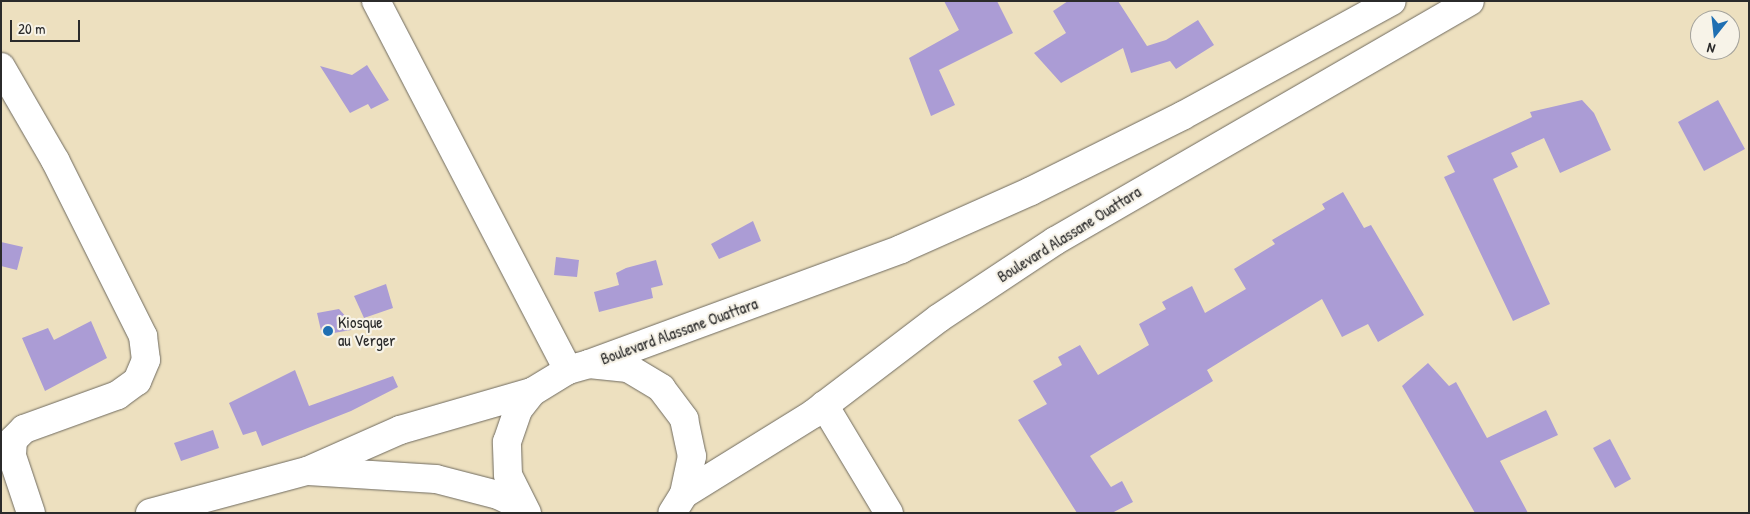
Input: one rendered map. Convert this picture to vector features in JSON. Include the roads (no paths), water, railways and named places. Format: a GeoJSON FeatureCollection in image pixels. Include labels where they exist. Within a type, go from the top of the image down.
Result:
{"type":"FeatureCollection","features":[{"type":"Feature","properties":{"kind":"main road"},"geometry":{"type":"LineString","coordinates":[[376,1],[579,367],[628,368],[661,388],[684,418],[692,456],[678,503]]}},
{"type":"Feature","properties":{"kind":"main road","name":"Boulevard Alassane Ouattara"},"geometry":{"type":"LineString","coordinates":[[532,392],[579,367],[901,249],[1031,191],[1190,112],[1392,1]]}},
{"type":"Feature","properties":{"kind":"main road","name":"Boulevard Alassane Ouattara"},"geometry":{"type":"LineString","coordinates":[[678,503],[824,406],[939,318],[1055,241],[1453,5]]}},
{"type":"Feature","properties":{"kind":"main road"},"geometry":{"type":"LineString","coordinates":[[1,67],[55,160],[143,336],[146,360],[137,381],[118,395],[24,429],[13,440],[12,456],[31,513]]}},
{"type":"Feature","properties":{"kind":"main road"},"geometry":{"type":"LineString","coordinates":[[150,513],[307,471],[400,430],[532,392]]}},
{"type":"Feature","properties":{"kind":"main road"},"geometry":{"type":"LineString","coordinates":[[524,509],[508,475],[507,442],[518,410],[532,392]]}},
{"type":"Feature","properties":{"kind":"main road"},"geometry":{"type":"LineString","coordinates":[[824,406],[889,513]]}},
{"type":"Feature","properties":{"kind":"main road"},"geometry":{"type":"LineString","coordinates":[[307,471],[436,479],[498,495],[524,509]]}},
{"type":"Feature","properties":{"kind":"place","name":"Kiosque au Verger"},"geometry":{"type":"Point","coordinates":[328,331]}}]}
